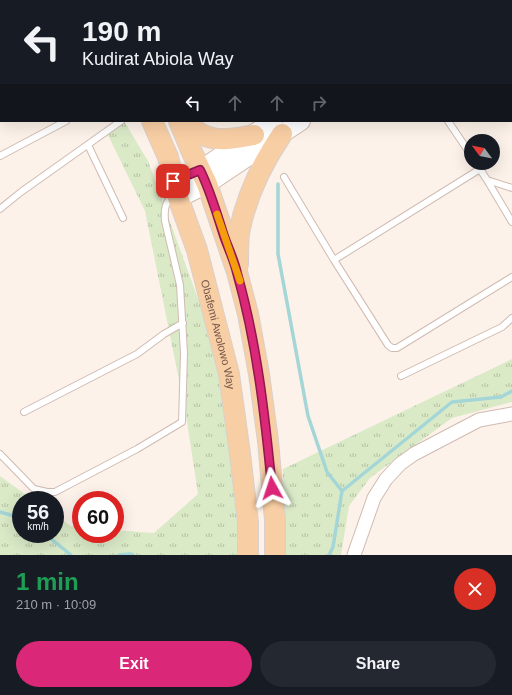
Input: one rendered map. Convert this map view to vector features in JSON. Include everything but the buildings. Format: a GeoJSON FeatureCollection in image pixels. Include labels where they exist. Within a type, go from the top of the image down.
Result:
{"type":"FeatureCollection","features":[{"type":"Feature","properties":{"kind":"main road","name":"Obafemi Awolowo Way"},"geometry":{"type":"LineString","coordinates":[[152,122],[168,157],[176,190],[197,250],[229,374],[248,522],[248,555]]}},
{"type":"Feature","properties":{"kind":"main road"},"geometry":{"type":"LineString","coordinates":[[179,122],[204,177],[237,272],[248,314],[259,374],[268,441],[275,520],[275,555]]}},
{"type":"Feature","properties":{"kind":"main road"},"geometry":{"type":"LineString","coordinates":[[187,122],[200,134],[218,140],[254,135],[298,122]]}},
{"type":"Feature","properties":{"kind":"main road"},"geometry":{"type":"LineString","coordinates":[[176,190],[204,177],[278,128]]}},
{"type":"Feature","properties":{"kind":"main road"},"geometry":{"type":"LineString","coordinates":[[237,272],[239,234],[247,200],[278,128]]}},
{"type":"Feature","properties":{"kind":"main road"},"geometry":{"type":"LineString","coordinates":[[204,177],[254,135]]}},
{"type":"Feature","properties":{"kind":"street"},"geometry":{"type":"LineString","coordinates":[[354,555],[374,498],[386,479],[400,464],[414,454],[478,420],[512,414]]}},
{"type":"Feature","properties":{"kind":"lane"},"geometry":{"type":"LineString","coordinates":[[0,156],[64,122]]}},
{"type":"Feature","properties":{"kind":"lane"},"geometry":{"type":"LineString","coordinates":[[0,209],[21,192],[120,122]]}},
{"type":"Feature","properties":{"kind":"lane"},"geometry":{"type":"LineString","coordinates":[[449,122],[464,145]]}},
{"type":"Feature","properties":{"kind":"lane"},"geometry":{"type":"LineString","coordinates":[[88,145],[123,218]]}},
{"type":"Feature","properties":{"kind":"lane"},"geometry":{"type":"LineString","coordinates":[[334,260],[478,170]]}},
{"type":"Feature","properties":{"kind":"lane"},"geometry":{"type":"LineString","coordinates":[[481,170],[512,222]]}},
{"type":"Feature","properties":{"kind":"lane"},"geometry":{"type":"LineString","coordinates":[[284,177],[334,260],[388,345],[392,348],[397,348],[512,277]]}},
{"type":"Feature","properties":{"kind":"lane"},"geometry":{"type":"LineString","coordinates":[[488,180],[512,188]]}},
{"type":"Feature","properties":{"kind":"lane"},"geometry":{"type":"LineString","coordinates":[[0,454],[34,489],[47,492],[56,492],[137,449],[182,422],[184,353],[180,285],[165,221],[164,210],[168,200],[176,190]]}},
{"type":"Feature","properties":{"kind":"lane"},"geometry":{"type":"LineString","coordinates":[[402,376],[502,327],[512,318]]}},
{"type":"Feature","properties":{"kind":"lane"},"geometry":{"type":"LineString","coordinates":[[24,412],[137,354],[164,334],[183,323]]}},
{"type":"Feature","properties":{"kind":"green space"},"geometry":{"type":"Polygon","coordinates":[[[118,122],[125,122],[148,161],[209,329],[235,427],[243,555],[0,555],[0,476],[21,491],[12,491],[12,543],[64,543],[64,521],[72,526],[72,543],[124,543],[124,531],[154,533],[198,494],[186,415],[145,211],[106,131],[118,122]]]}},
{"type":"Feature","properties":{"kind":"green space"},"geometry":{"type":"Polygon","coordinates":[[[512,359],[512,402],[452,418],[370,478],[349,506],[341,555],[282,555],[283,469],[512,359]]]}},
{"type":"Feature","properties":{"kind":"waterway"},"geometry":{"type":"LineString","coordinates":[[278,184],[278,254],[308,416],[327,472],[342,491]]}},
{"type":"Feature","properties":{"kind":"waterway"},"geometry":{"type":"LineString","coordinates":[[329,555],[333,547],[342,491],[452,402],[501,397],[512,391]]}},
{"type":"Feature","properties":{"kind":"waterway"},"geometry":{"type":"LineString","coordinates":[[0,512],[12,515]]}},
{"type":"Feature","properties":{"kind":"waterway"},"geometry":{"type":"LineString","coordinates":[[56,543],[71,555]]}},
{"type":"Feature","properties":{"kind":"waterway"},"geometry":{"type":"LineString","coordinates":[[119,555],[133,555]]}},
{"type":"Feature","properties":{"kind":"slow traffic"},"geometry":{"type":"LineString","coordinates":[[217,214],[240,281]]}},
{"type":"Feature","properties":{"kind":"route"},"geometry":{"type":"LineString","coordinates":[[173,181],[200,170],[207,184],[237,272],[248,314],[259,374],[268,441],[272,488]]}}]}
